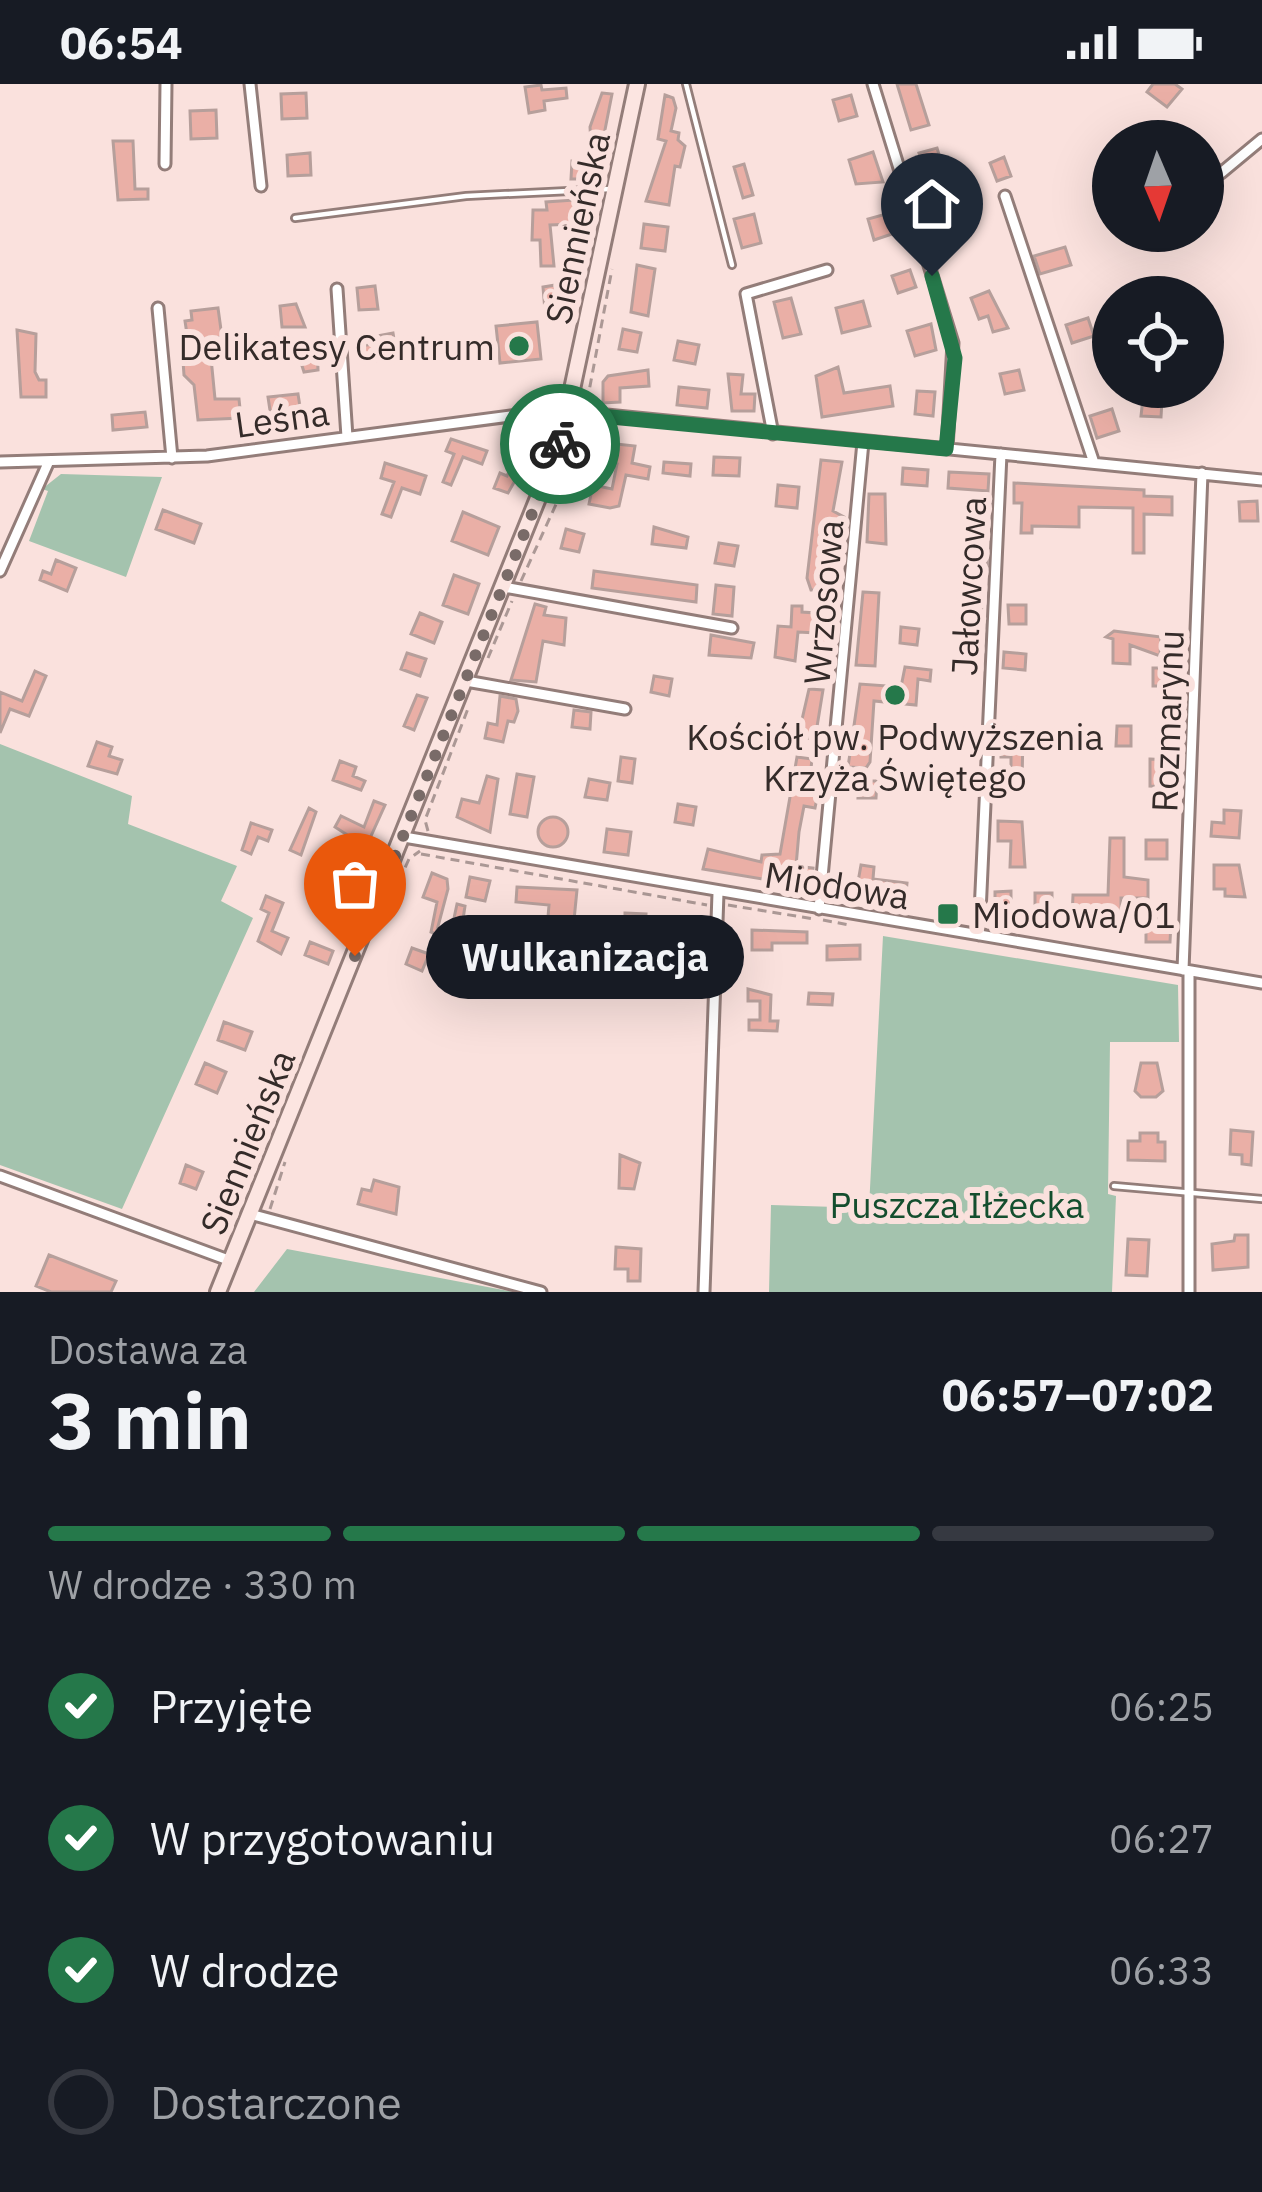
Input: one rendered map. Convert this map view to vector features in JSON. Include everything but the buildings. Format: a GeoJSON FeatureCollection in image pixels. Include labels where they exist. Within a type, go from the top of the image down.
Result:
{"type":"FeatureCollection","features":[{"type":"Feature","properties":{"kind":"main road","name":"Siennieńska"},"geometry":{"type":"LineString","coordinates":[[218,1292],[404,837],[569,413],[638,84]]}},
{"type":"Feature","properties":{"kind":"street"},"geometry":{"type":"LineString","coordinates":[[165,164],[166,84]]}},
{"type":"Feature","properties":{"kind":"street"},"geometry":{"type":"LineString","coordinates":[[250,84],[261,186]]}},
{"type":"Feature","properties":{"kind":"street"},"geometry":{"type":"LineString","coordinates":[[873,84],[953,343],[946,449]]}},
{"type":"Feature","properties":{"kind":"street"},"geometry":{"type":"LineString","coordinates":[[1224,170],[1262,139]]}},
{"type":"Feature","properties":{"kind":"street"},"geometry":{"type":"LineString","coordinates":[[1005,196],[1094,463]]}},
{"type":"Feature","properties":{"kind":"street"},"geometry":{"type":"LineString","coordinates":[[773,434],[746,294],[827,270]]}},
{"type":"Feature","properties":{"kind":"street"},"geometry":{"type":"LineString","coordinates":[[337,289],[347,437]]}},
{"type":"Feature","properties":{"kind":"street"},"geometry":{"type":"LineString","coordinates":[[158,308],[172,458]]}},
{"type":"Feature","properties":{"kind":"street","name":"Leśna"},"geometry":{"type":"LineString","coordinates":[[0,462],[172,458],[528,412],[1262,480]]}},
{"type":"Feature","properties":{"kind":"street","name":"Wrzosowa"},"geometry":{"type":"LineString","coordinates":[[819,909],[863,442]]}},
{"type":"Feature","properties":{"kind":"street","name":"Jałowcowa"},"geometry":{"type":"LineString","coordinates":[[980,935],[1001,454]]}},
{"type":"Feature","properties":{"kind":"street"},"geometry":{"type":"LineString","coordinates":[[0,571],[49,461]]}},
{"type":"Feature","properties":{"kind":"street","name":"Rozmarynu"},"geometry":{"type":"LineString","coordinates":[[1189,1292],[1192,1193],[1186,970],[1202,473]]}},
{"type":"Feature","properties":{"kind":"street"},"geometry":{"type":"LineString","coordinates":[[504,586],[732,628]]}},
{"type":"Feature","properties":{"kind":"street"},"geometry":{"type":"LineString","coordinates":[[466,681],[625,709]]}},
{"type":"Feature","properties":{"kind":"street","name":"Miodowa"},"geometry":{"type":"LineString","coordinates":[[404,837],[1262,982]]}},
{"type":"Feature","properties":{"kind":"street"},"geometry":{"type":"LineString","coordinates":[[704,1292],[718,892]]}},
{"type":"Feature","properties":{"kind":"street"},"geometry":{"type":"LineString","coordinates":[[0,1176],[231,1261]]}},
{"type":"Feature","properties":{"kind":"street"},"geometry":{"type":"LineString","coordinates":[[250,1214],[541,1292]]}},
{"type":"Feature","properties":{"kind":"lane"},"geometry":{"type":"LineString","coordinates":[[686,84],[732,265]]}},
{"type":"Feature","properties":{"kind":"lane"},"geometry":{"type":"LineString","coordinates":[[295,218],[466,196],[615,190]]}},
{"type":"Feature","properties":{"kind":"lane"},"geometry":{"type":"LineString","coordinates":[[1114,1186],[1262,1199]]}},
{"type":"Feature","properties":{"kind":"path"},"geometry":{"type":"LineString","coordinates":[[419,854],[868,928]]}},
{"type":"Feature","properties":{"kind":"green space"},"geometry":{"type":"Polygon","coordinates":[[[61,474],[162,477],[126,577],[29,541],[48,491],[42,489],[61,474]]]}},
{"type":"Feature","properties":{"kind":"green space"},"geometry":{"type":"Polygon","coordinates":[[[0,744],[132,796],[128,824],[237,866],[221,901],[253,918],[122,1209],[0,1165],[0,744]]]}},
{"type":"Feature","properties":{"kind":"green space","name":"Puszcza Iłżecka"},"geometry":{"type":"Polygon","coordinates":[[[883,936],[1178,985],[1179,1042],[1110,1042],[1108,1194],[1116,1196],[1112,1292],[769,1292],[771,1205],[869,1208],[883,936]]]}},
{"type":"Feature","properties":{"kind":"green space"},"geometry":{"type":"Polygon","coordinates":[[[287,1249],[514,1292],[254,1292],[287,1249]]]}},
{"type":"Feature","properties":{"kind":"way so far"},"geometry":{"type":"LineString","coordinates":[[355,956],[560,444]]}},
{"type":"Feature","properties":{"kind":"place","name":"Delikatesy Centrum"},"geometry":{"type":"Point","coordinates":[519,346]}},
{"type":"Feature","properties":{"kind":"place","name":"Kościół pw. Podwyższenia Krzyża Świętego"},"geometry":{"type":"Point","coordinates":[895,695]}},
{"type":"Feature","properties":{"kind":"place","name":"Miodowa/01"},"geometry":{"type":"Point","coordinates":[948,914]}},
{"type":"Feature","properties":{"kind":"place","name":"Wulkanizacja"},"geometry":{"type":"Point","coordinates":[355,956]}},
{"type":"Feature","properties":{"kind":"route"},"geometry":{"type":"LineString","coordinates":[[560,444],[569,413],[946,449],[955,358],[932,276]]}}]}
